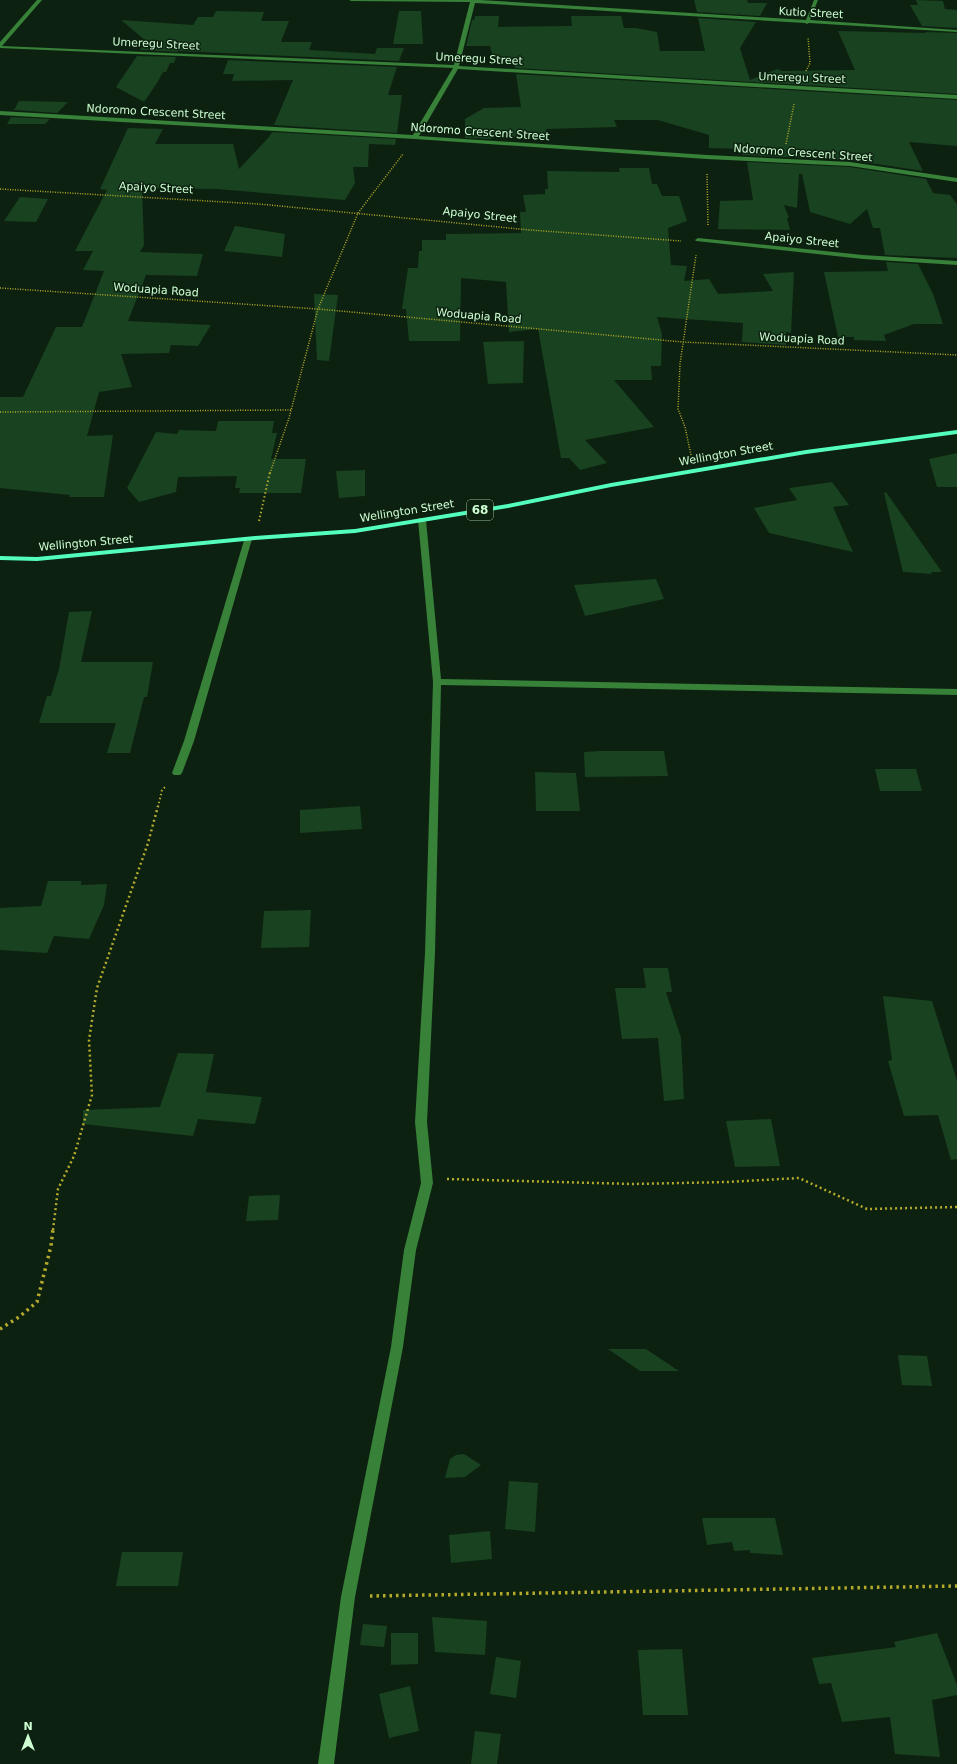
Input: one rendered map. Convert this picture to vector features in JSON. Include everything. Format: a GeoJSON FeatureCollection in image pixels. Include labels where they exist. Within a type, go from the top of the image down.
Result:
{"type":"FeatureCollection","features":[{"type":"Feature","properties":{"kind":"main road","name":"Wellington Street"},"geometry":{"type":"LineString","coordinates":[[0,558],[37,559],[252,538],[355,531],[806,452],[957,432]]}},
{"type":"Feature","properties":{"kind":"street"},"geometry":{"type":"LineString","coordinates":[[0,46],[40,0]]}},
{"type":"Feature","properties":{"kind":"street","name":"Kutio Street"},"geometry":{"type":"LineString","coordinates":[[352,0],[473,1],[807,23],[957,31]]}},
{"type":"Feature","properties":{"kind":"street"},"geometry":{"type":"LineString","coordinates":[[807,23],[816,0]]}},
{"type":"Feature","properties":{"kind":"street"},"geometry":{"type":"LineString","coordinates":[[415,137],[456,68],[473,1]]}},
{"type":"Feature","properties":{"kind":"street","name":"Umeregu Street"},"geometry":{"type":"LineString","coordinates":[[0,46],[456,68],[797,89],[845,90],[957,97]]}},
{"type":"Feature","properties":{"kind":"street","name":"Ndoromo Crescent Street"},"geometry":{"type":"LineString","coordinates":[[0,112],[415,137],[707,157],[850,164],[957,180]]}},
{"type":"Feature","properties":{"kind":"street","name":"Apaiyo Street"},"geometry":{"type":"LineString","coordinates":[[698,240],[863,257],[957,263]]}},
{"type":"Feature","properties":{"kind":"street"},"geometry":{"type":"LineString","coordinates":[[326,1764],[348,1597],[396,1347],[410,1250],[427,1183],[421,1122],[430,953],[437,682],[422,520]]}},
{"type":"Feature","properties":{"kind":"street"},"geometry":{"type":"LineString","coordinates":[[177,773],[189,741],[252,538]]}},
{"type":"Feature","properties":{"kind":"street"},"geometry":{"type":"LineString","coordinates":[[437,682],[957,692]]}},
{"type":"Feature","properties":{"kind":"path"},"geometry":{"type":"LineString","coordinates":[[782,160],[797,89],[810,63],[807,23]]}},
{"type":"Feature","properties":{"kind":"path"},"geometry":{"type":"LineString","coordinates":[[252,538],[272,465],[291,410],[318,310],[358,213],[415,137]]}},
{"type":"Feature","properties":{"kind":"path"},"geometry":{"type":"LineString","coordinates":[[694,471],[685,427],[678,409],[680,364],[698,240],[708,230],[706,195],[707,157]]}},
{"type":"Feature","properties":{"kind":"path","name":"Apaiyo Street"},"geometry":{"type":"LineString","coordinates":[[0,189],[259,204],[671,242],[698,240]]}},
{"type":"Feature","properties":{"kind":"path","name":"Woduapia Road"},"geometry":{"type":"LineString","coordinates":[[0,288],[318,310],[683,342],[957,354]]}},
{"type":"Feature","properties":{"kind":"path"},"geometry":{"type":"LineString","coordinates":[[0,412],[291,410]]}},
{"type":"Feature","properties":{"kind":"path"},"geometry":{"type":"LineString","coordinates":[[0,1329],[19,1317],[37,1302],[51,1246],[58,1189],[74,1156],[92,1095],[89,1040],[97,988],[148,843],[162,790],[177,773]]}},
{"type":"Feature","properties":{"kind":"path"},"geometry":{"type":"LineString","coordinates":[[426,1179],[633,1184],[727,1182],[799,1178],[867,1209],[957,1208]]}},
{"type":"Feature","properties":{"kind":"path"},"geometry":{"type":"LineString","coordinates":[[348,1597],[957,1586]]}},
{"type":"Feature","properties":{"kind":"building"},"geometry":{"type":"Polygon","coordinates":[[[694,0],[747,0],[748,3],[767,3],[760,16],[697,12],[694,0]]]}},
{"type":"Feature","properties":{"kind":"building"},"geometry":{"type":"Polygon","coordinates":[[[916,0],[943,1],[945,9],[957,10],[957,28],[922,26],[910,5],[918,5],[916,0]]]}},
{"type":"Feature","properties":{"kind":"building"},"geometry":{"type":"Polygon","coordinates":[[[216,11],[264,12],[261,21],[289,21],[281,42],[312,42],[309,50],[375,54],[377,48],[404,48],[399,61],[140,50],[146,41],[121,20],[193,25],[198,17],[213,17],[216,11]]]}},
{"type":"Feature","properties":{"kind":"building"},"geometry":{"type":"Polygon","coordinates":[[[399,11],[421,11],[423,44],[393,44],[399,11]]]}},
{"type":"Feature","properties":{"kind":"building"},"geometry":{"type":"Polygon","coordinates":[[[475,16],[499,16],[498,27],[572,26],[571,16],[621,16],[624,28],[636,28],[657,32],[660,51],[705,51],[698,18],[756,22],[740,48],[750,80],[777,69],[782,71],[855,70],[838,31],[957,33],[957,94],[515,68],[513,58],[493,58],[490,46],[466,46],[472,20],[474,20],[475,16]]]}},
{"type":"Feature","properties":{"kind":"building"},"geometry":{"type":"Polygon","coordinates":[[[137,56],[176,57],[174,63],[170,63],[166,72],[163,72],[144,102],[116,87],[137,56]]]}},
{"type":"Feature","properties":{"kind":"building"},"geometry":{"type":"Polygon","coordinates":[[[228,60],[397,67],[388,95],[402,95],[397,133],[274,125],[293,80],[232,81],[234,74],[223,74],[228,60]]]}},
{"type":"Feature","properties":{"kind":"building"},"geometry":{"type":"Polygon","coordinates":[[[516,74],[957,100],[957,146],[909,142],[923,171],[850,160],[743,155],[739,149],[709,148],[709,135],[658,120],[614,120],[617,127],[546,129],[547,136],[492,137],[491,139],[465,138],[465,119],[484,108],[521,107],[516,74]]]}},
{"type":"Feature","properties":{"kind":"building"},"geometry":{"type":"Polygon","coordinates":[[[19,101],[68,102],[57,113],[14,110],[19,101]]]}},
{"type":"Feature","properties":{"kind":"building"},"geometry":{"type":"Polygon","coordinates":[[[11,117],[50,119],[45,124],[7,124],[11,117]]]}},
{"type":"Feature","properties":{"kind":"building"},"geometry":{"type":"Polygon","coordinates":[[[128,128],[163,129],[155,144],[233,144],[239,169],[272,132],[396,139],[395,145],[369,144],[368,167],[353,167],[355,183],[345,200],[217,189],[142,188],[144,245],[140,252],[203,254],[197,276],[146,275],[128,321],[211,325],[198,346],[171,345],[169,353],[121,354],[132,387],[99,392],[87,436],[113,435],[104,497],[69,497],[70,495],[0,488],[0,397],[23,397],[56,327],[82,327],[104,271],[83,270],[93,251],[75,251],[107,190],[100,189],[128,128]]]}},
{"type":"Feature","properties":{"kind":"building"},"geometry":{"type":"Polygon","coordinates":[[[747,162],[850,167],[926,179],[933,193],[950,195],[957,204],[957,258],[885,255],[880,228],[873,228],[867,209],[850,224],[810,212],[802,174],[799,174],[797,208],[784,205],[789,218],[787,218],[790,230],[718,229],[720,201],[753,200],[747,162]]]}},
{"type":"Feature","properties":{"kind":"building"},"geometry":{"type":"Polygon","coordinates":[[[619,168],[649,168],[652,184],[657,184],[662,196],[679,196],[687,221],[668,228],[671,265],[687,266],[684,281],[709,279],[718,294],[773,291],[763,274],[794,272],[791,333],[786,332],[786,345],[742,342],[743,323],[657,317],[662,334],[661,366],[651,366],[652,380],[614,380],[654,427],[585,440],[607,463],[580,470],[569,458],[561,458],[538,329],[509,332],[506,282],[461,278],[460,341],[409,341],[406,309],[402,309],[408,268],[418,268],[419,251],[422,251],[422,240],[446,240],[446,234],[521,233],[520,212],[526,212],[523,195],[545,194],[545,189],[548,189],[547,171],[620,172],[619,168]]]}},
{"type":"Feature","properties":{"kind":"building"},"geometry":{"type":"Polygon","coordinates":[[[20,197],[48,199],[36,222],[4,221],[20,197]]]}},
{"type":"Feature","properties":{"kind":"building"},"geometry":{"type":"Polygon","coordinates":[[[235,226],[285,234],[282,257],[224,251],[235,226]]]}},
{"type":"Feature","properties":{"kind":"building"},"geometry":{"type":"Polygon","coordinates":[[[886,262],[918,264],[933,294],[943,324],[914,324],[884,335],[886,341],[854,340],[854,337],[838,337],[824,272],[888,271],[886,262]]]}},
{"type":"Feature","properties":{"kind":"building"},"geometry":{"type":"Polygon","coordinates":[[[314,294],[338,295],[329,361],[317,360],[314,294]]]}},
{"type":"Feature","properties":{"kind":"building"},"geometry":{"type":"Polygon","coordinates":[[[524,341],[523,383],[488,384],[483,342],[524,341]]]}},
{"type":"Feature","properties":{"kind":"building"},"geometry":{"type":"Polygon","coordinates":[[[218,421],[274,421],[272,433],[277,433],[271,459],[306,459],[301,493],[239,493],[240,488],[235,488],[237,476],[178,477],[176,492],[139,502],[127,488],[156,432],[177,434],[179,430],[216,431],[218,421]]]}},
{"type":"Feature","properties":{"kind":"building"},"geometry":{"type":"Polygon","coordinates":[[[957,453],[957,487],[937,487],[929,459],[957,453]]]}},
{"type":"Feature","properties":{"kind":"building"},"geometry":{"type":"Polygon","coordinates":[[[365,470],[365,496],[339,498],[336,471],[365,470]]]}},
{"type":"Feature","properties":{"kind":"building"},"geometry":{"type":"Polygon","coordinates":[[[832,482],[849,505],[833,507],[853,552],[769,533],[754,508],[797,500],[789,488],[832,482]]]}},
{"type":"Feature","properties":{"kind":"building"},"geometry":{"type":"Polygon","coordinates":[[[886,492],[942,572],[931,572],[932,574],[903,572],[884,493],[886,492]]]}},
{"type":"Feature","properties":{"kind":"building"},"geometry":{"type":"Polygon","coordinates":[[[656,579],[664,599],[585,616],[574,585],[656,579]]]}},
{"type":"Feature","properties":{"kind":"building"},"geometry":{"type":"Polygon","coordinates":[[[92,611],[81,662],[153,662],[147,697],[144,697],[130,753],[107,753],[116,723],[39,723],[47,696],[51,696],[59,669],[69,612],[92,611]]]}},
{"type":"Feature","properties":{"kind":"building"},"geometry":{"type":"Polygon","coordinates":[[[664,751],[668,776],[585,777],[584,752],[664,751]]]}},
{"type":"Feature","properties":{"kind":"building"},"geometry":{"type":"Polygon","coordinates":[[[875,769],[916,769],[922,791],[880,791],[875,769]]]}},
{"type":"Feature","properties":{"kind":"building"},"geometry":{"type":"Polygon","coordinates":[[[535,772],[576,773],[580,811],[536,811],[535,772]]]}},
{"type":"Feature","properties":{"kind":"building"},"geometry":{"type":"Polygon","coordinates":[[[360,806],[362,829],[300,833],[300,810],[360,806]]]}},
{"type":"Feature","properties":{"kind":"building"},"geometry":{"type":"Polygon","coordinates":[[[48,881],[81,881],[81,885],[107,884],[104,905],[89,939],[54,936],[47,953],[0,950],[0,908],[41,906],[48,881]]]}},
{"type":"Feature","properties":{"kind":"building"},"geometry":{"type":"Polygon","coordinates":[[[311,910],[309,947],[261,948],[264,911],[311,910]]]}},
{"type":"Feature","properties":{"kind":"building"},"geometry":{"type":"Polygon","coordinates":[[[643,968],[668,968],[672,992],[666,992],[681,1038],[684,1099],[664,1101],[658,1038],[622,1039],[615,988],[646,988],[643,968]]]}},
{"type":"Feature","properties":{"kind":"building"},"geometry":{"type":"Polygon","coordinates":[[[883,996],[932,1001],[957,1081],[957,1159],[951,1160],[938,1115],[904,1116],[888,1061],[892,1060],[883,996]]]}},
{"type":"Feature","properties":{"kind":"building"},"geometry":{"type":"Polygon","coordinates":[[[178,1053],[214,1054],[206,1092],[262,1097],[255,1124],[198,1119],[193,1136],[83,1124],[83,1110],[160,1107],[178,1053]]]}},
{"type":"Feature","properties":{"kind":"building"},"geometry":{"type":"Polygon","coordinates":[[[771,1119],[780,1166],[735,1167],[726,1121],[771,1119]]]}},
{"type":"Feature","properties":{"kind":"building"},"geometry":{"type":"Polygon","coordinates":[[[280,1195],[278,1220],[246,1221],[249,1196],[280,1195]]]}},
{"type":"Feature","properties":{"kind":"building"},"geometry":{"type":"Polygon","coordinates":[[[608,1349],[646,1349],[679,1371],[640,1371],[608,1349]]]}},
{"type":"Feature","properties":{"kind":"building"},"geometry":{"type":"Polygon","coordinates":[[[898,1355],[927,1356],[932,1386],[902,1385],[898,1355]]]}},
{"type":"Feature","properties":{"kind":"building"},"geometry":{"type":"Polygon","coordinates":[[[464,1454],[481,1465],[465,1477],[445,1478],[450,1459],[456,1455],[464,1454]]]}},
{"type":"Feature","properties":{"kind":"building"},"geometry":{"type":"Polygon","coordinates":[[[509,1481],[538,1483],[535,1532],[505,1529],[509,1481]]]}},
{"type":"Feature","properties":{"kind":"building"},"geometry":{"type":"Polygon","coordinates":[[[702,1518],[775,1518],[783,1555],[750,1553],[750,1550],[734,1551],[732,1542],[707,1545],[702,1518]]]}},
{"type":"Feature","properties":{"kind":"building"},"geometry":{"type":"Polygon","coordinates":[[[490,1531],[492,1559],[451,1563],[449,1535],[490,1531]]]}},
{"type":"Feature","properties":{"kind":"building"},"geometry":{"type":"Polygon","coordinates":[[[122,1552],[183,1552],[178,1586],[116,1586],[122,1552]]]}},
{"type":"Feature","properties":{"kind":"building"},"geometry":{"type":"Polygon","coordinates":[[[432,1617],[487,1621],[485,1655],[435,1652],[432,1617]]]}},
{"type":"Feature","properties":{"kind":"building"},"geometry":{"type":"Polygon","coordinates":[[[363,1624],[387,1626],[384,1647],[360,1645],[363,1624]]]}},
{"type":"Feature","properties":{"kind":"building"},"geometry":{"type":"Polygon","coordinates":[[[391,1633],[418,1633],[418,1664],[391,1665],[391,1633]]]}},
{"type":"Feature","properties":{"kind":"building"},"geometry":{"type":"Polygon","coordinates":[[[937,1633],[957,1685],[957,1695],[932,1700],[940,1757],[895,1754],[890,1717],[842,1722],[831,1683],[819,1684],[812,1658],[896,1647],[894,1642],[937,1633]]]}},
{"type":"Feature","properties":{"kind":"building"},"geometry":{"type":"Polygon","coordinates":[[[682,1649],[688,1715],[643,1715],[638,1650],[682,1649]]]}},
{"type":"Feature","properties":{"kind":"building"},"geometry":{"type":"Polygon","coordinates":[[[496,1657],[521,1661],[516,1698],[490,1694],[496,1657]]]}},
{"type":"Feature","properties":{"kind":"building"},"geometry":{"type":"Polygon","coordinates":[[[410,1686],[419,1731],[389,1738],[379,1694],[410,1686]]]}},
{"type":"Feature","properties":{"kind":"building"},"geometry":{"type":"Polygon","coordinates":[[[475,1731],[501,1734],[497,1764],[471,1764],[475,1731]]]}}]}
